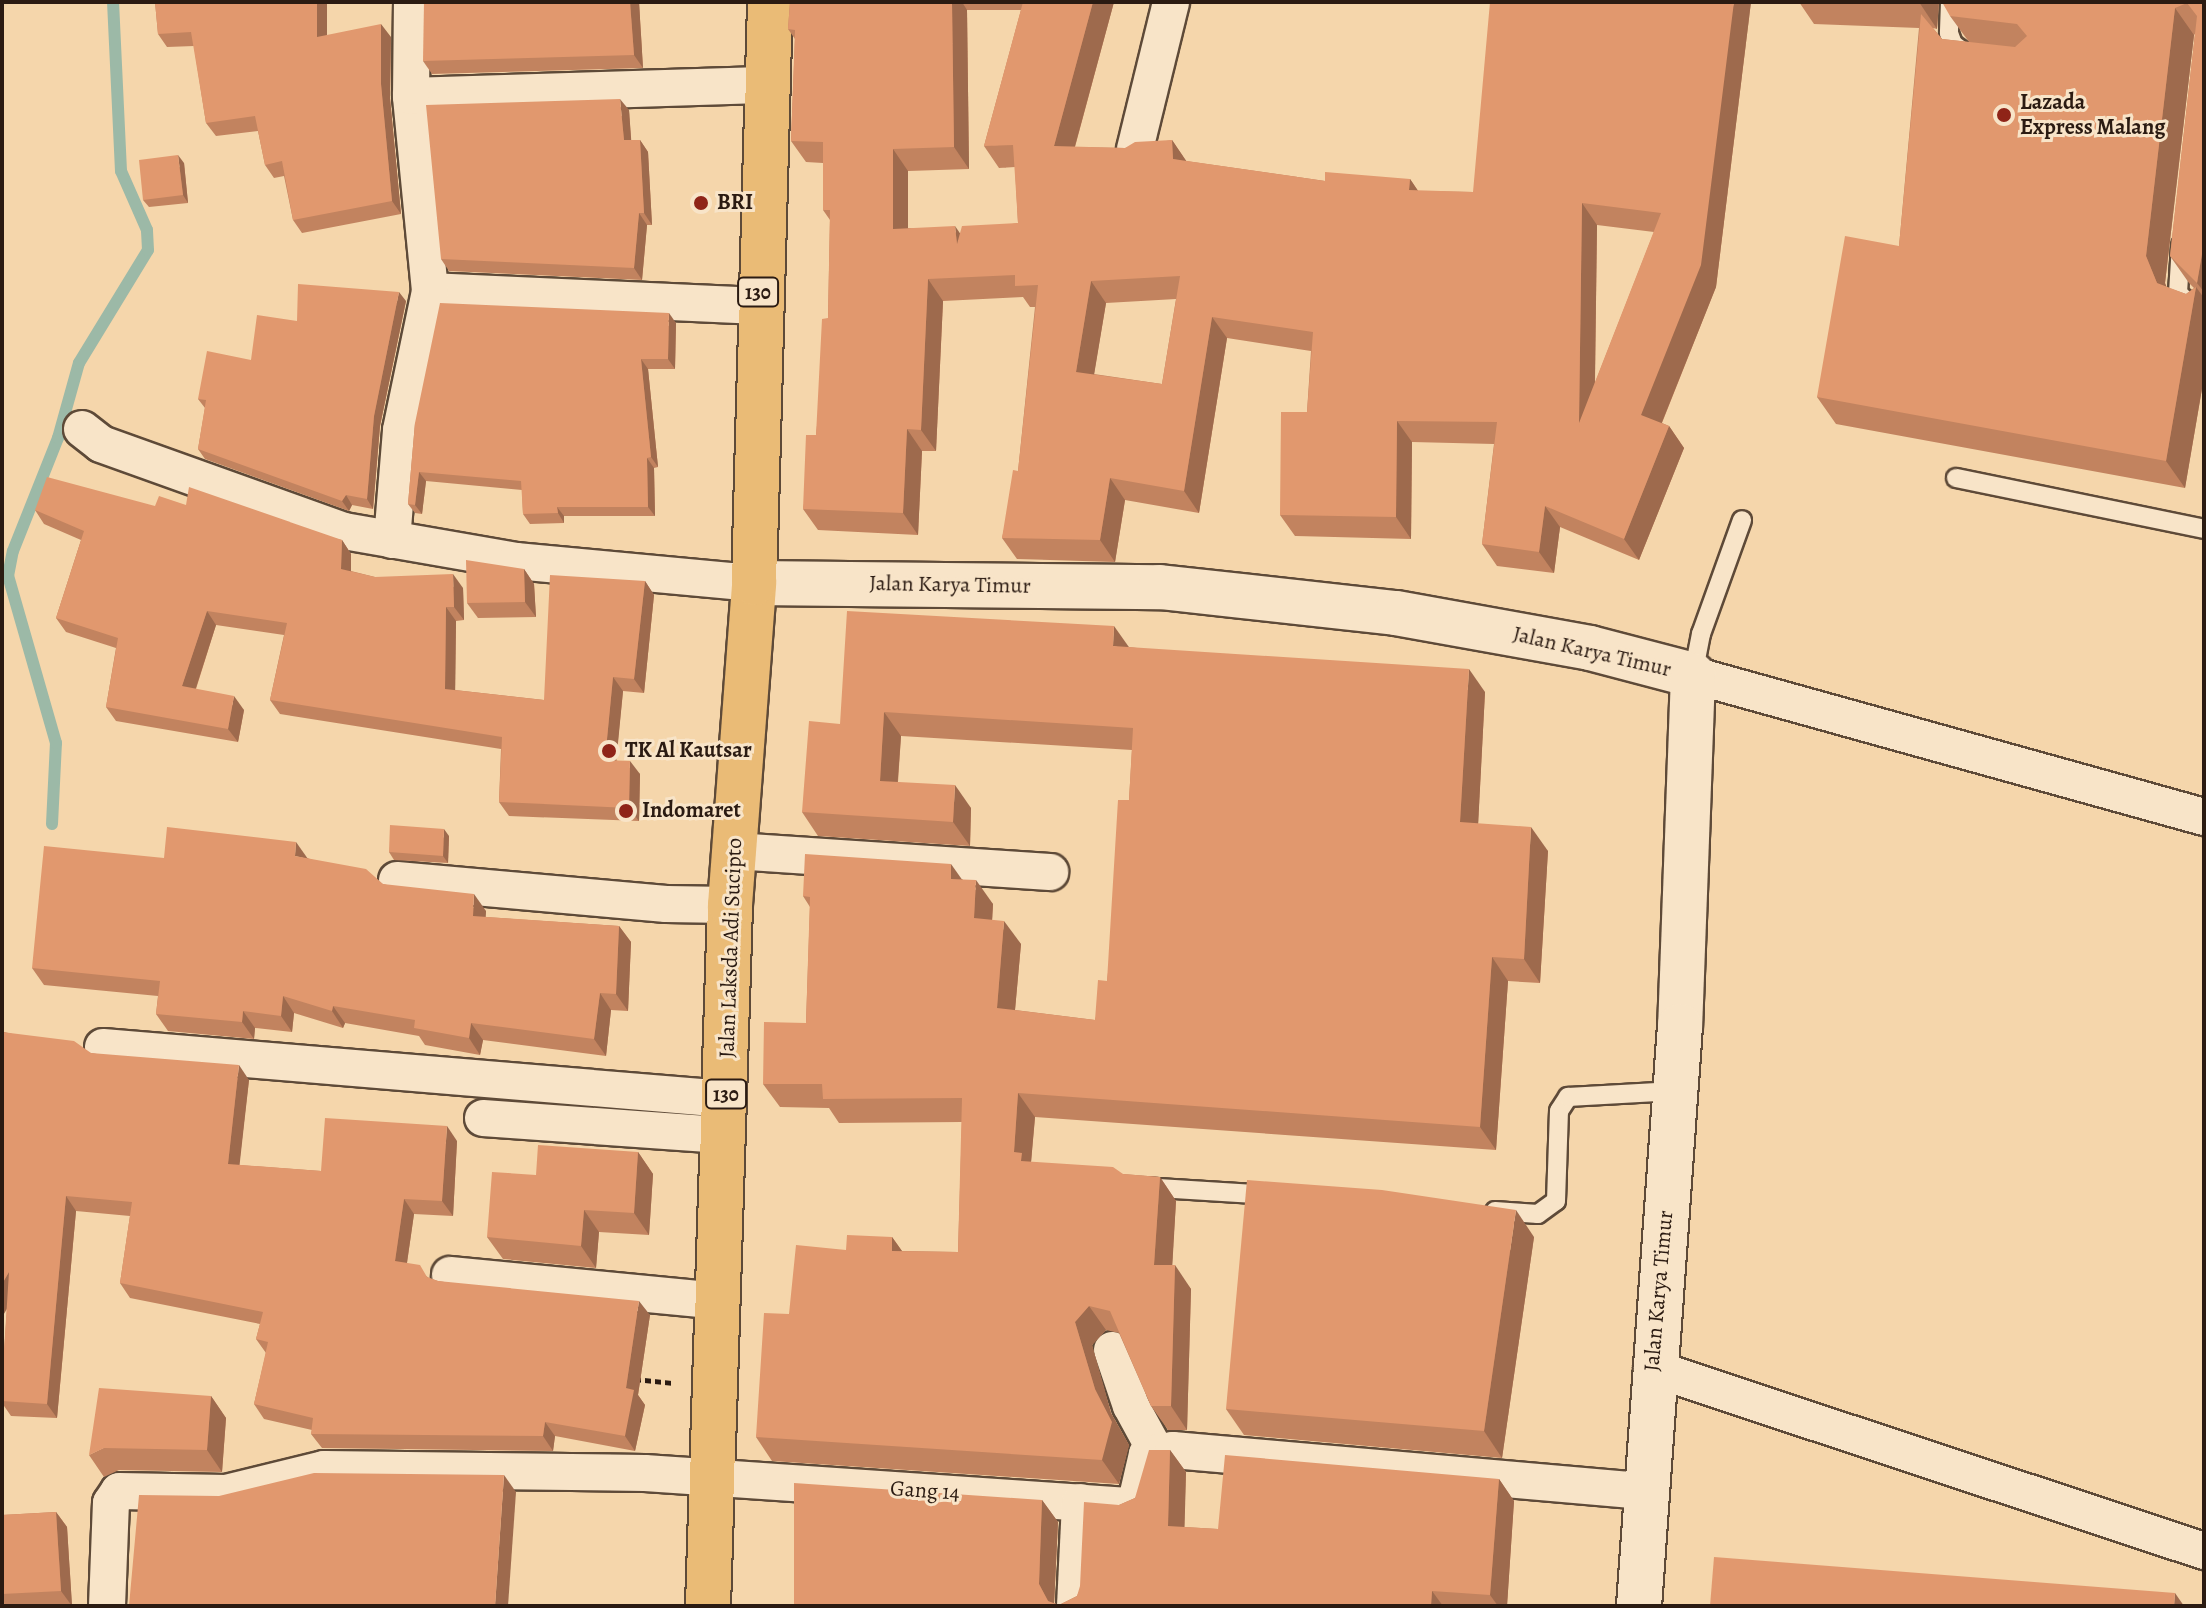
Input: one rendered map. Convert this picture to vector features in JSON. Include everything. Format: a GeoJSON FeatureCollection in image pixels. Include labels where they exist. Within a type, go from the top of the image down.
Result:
{"type":"FeatureCollection","features":[{"type":"Feature","properties":{"kind":"main road","name":"Jalan Laksda Adi Sucipto"},"geometry":{"type":"LineString","coordinates":[[708,1606],[715,1478],[730,905],[754,583],[758,306],[770,2]]}},
{"type":"Feature","properties":{"kind":"street"},"geometry":{"type":"LineString","coordinates":[[392,540],[401,430],[430,291],[411,96],[412,2]]}},
{"type":"Feature","properties":{"kind":"street"},"geometry":{"type":"LineString","coordinates":[[1135,149],[1171,2]]}},
{"type":"Feature","properties":{"kind":"street"},"geometry":{"type":"LineString","coordinates":[[411,96],[768,85]]}},
{"type":"Feature","properties":{"kind":"street"},"geometry":{"type":"LineString","coordinates":[[430,291],[758,306]]}},
{"type":"Feature","properties":{"kind":"street"},"geometry":{"type":"LineString","coordinates":[[82,429],[101,444],[344,531],[516,561],[754,583]]}},
{"type":"Feature","properties":{"kind":"street","name":"Jalan Karya Timur"},"geometry":{"type":"LineString","coordinates":[[754,583],[1160,587],[1396,613],[1590,648],[1693,675],[1675,1091],[1652,1368],[1639,1606]]}},
{"type":"Feature","properties":{"kind":"street"},"geometry":{"type":"LineString","coordinates":[[1693,675],[2204,817]]}},
{"type":"Feature","properties":{"kind":"street"},"geometry":{"type":"LineString","coordinates":[[734,851],[1050,872]]}},
{"type":"Feature","properties":{"kind":"street"},"geometry":{"type":"LineString","coordinates":[[397,880],[666,904],[730,905]]}},
{"type":"Feature","properties":{"kind":"street"},"geometry":{"type":"LineString","coordinates":[[103,1047],[724,1117]]}},
{"type":"Feature","properties":{"kind":"street"},"geometry":{"type":"LineString","coordinates":[[483,1118],[724,1117]]}},
{"type":"Feature","properties":{"kind":"street"},"geometry":{"type":"LineString","coordinates":[[450,1275],[719,1301]]}},
{"type":"Feature","properties":{"kind":"street"},"geometry":{"type":"LineString","coordinates":[[1112,1350],[1131,1406],[1155,1450],[1645,1491]]}},
{"type":"Feature","properties":{"kind":"street"},"geometry":{"type":"LineString","coordinates":[[1652,1368],[2204,1551]]}},
{"type":"Feature","properties":{"kind":"street","name":"Gang 14"},"geometry":{"type":"LineString","coordinates":[[107,1606],[111,1503],[119,1491],[226,1493],[324,1469],[715,1478],[1135,1506],[1147,1454],[1155,1450]]}},
{"type":"Feature","properties":{"kind":"street"},"geometry":{"type":"LineString","coordinates":[[1075,1606],[1080,1502]]}},
{"type":"Feature","properties":{"kind":"lane"},"geometry":{"type":"LineString","coordinates":[[1950,2],[1953,44],[1962,54],[1991,57]]}},
{"type":"Feature","properties":{"kind":"lane"},"geometry":{"type":"LineString","coordinates":[[2184,223],[2178,293],[2193,307],[2204,309]]}},
{"type":"Feature","properties":{"kind":"lane"},"geometry":{"type":"LineString","coordinates":[[1956,478],[2204,529]]}},
{"type":"Feature","properties":{"kind":"lane"},"geometry":{"type":"LineString","coordinates":[[1693,675],[1701,634],[1742,520]]}},
{"type":"Feature","properties":{"kind":"lane"},"geometry":{"type":"LineString","coordinates":[[1474,1210],[1538,1214],[1556,1201],[1559,1111],[1568,1097],[1675,1091]]}},
{"type":"Feature","properties":{"kind":"lane"},"geometry":{"type":"LineString","coordinates":[[1141,1186],[1284,1196]]}},
{"type":"Feature","properties":{"kind":"path"},"geometry":{"type":"LineString","coordinates":[[619,1378],[717,1387]]}},
{"type":"Feature","properties":{"kind":"building"},"geometry":{"type":"Polygon","coordinates":[[[155,2],[317,2],[317,37],[381,24],[381,84],[392,201],[293,220],[282,161],[265,165],[255,116],[206,123],[191,32],[158,34],[155,2]]]}},
{"type":"Feature","properties":{"kind":"building"},"geometry":{"type":"Polygon","coordinates":[[[424,2],[630,2],[634,55],[423,61],[424,2]]]}},
{"type":"Feature","properties":{"kind":"building"},"geometry":{"type":"Polygon","coordinates":[[[790,2],[952,2],[954,147],[893,149],[893,229],[955,226],[957,244],[962,226],[1018,223],[1013,145],[984,146],[1023,2],[1093,2],[1054,146],[1125,148],[1135,142],[1172,140],[1173,159],[1325,181],[1325,172],[1410,179],[1409,190],[1473,192],[1490,2],[1734,2],[1701,265],[1641,415],[1669,426],[1624,539],[1545,506],[1539,552],[1482,544],[1497,422],[1397,421],[1396,517],[1280,515],[1281,412],[1307,412],[1313,332],[1212,317],[1184,491],[1110,478],[1100,540],[1002,538],[1013,470],[1018,471],[1038,285],[1015,286],[1015,275],[928,279],[921,430],[907,429],[903,513],[803,509],[806,435],[816,435],[822,319],[828,318],[830,210],[823,210],[823,142],[791,141],[795,30],[788,29],[790,2]],[[1582,203],[1579,423],[1661,213],[1582,203]],[[1180,276],[1091,281],[1076,372],[1162,384],[1180,276]]]}},
{"type":"Feature","properties":{"kind":"building"},"geometry":{"type":"Polygon","coordinates":[[[1942,2],[2204,2],[2204,254],[2197,283],[2170,256],[2197,16],[2187,3],[2175,8],[2146,256],[2157,283],[2186,294],[2196,287],[2166,461],[1817,397],[1845,236],[1899,246],[1921,14],[1942,39],[2015,47],[2027,36],[2017,24],[1950,16],[1942,2]]]}},
{"type":"Feature","properties":{"kind":"building"},"geometry":{"type":"Polygon","coordinates":[[[620,99],[624,140],[640,140],[644,213],[639,213],[634,268],[441,259],[426,105],[620,99]]]}},
{"type":"Feature","properties":{"kind":"building"},"geometry":{"type":"Polygon","coordinates":[[[178,155],[183,195],[143,200],[139,160],[178,155]]]}},
{"type":"Feature","properties":{"kind":"building"},"geometry":{"type":"Polygon","coordinates":[[[298,284],[399,292],[374,416],[367,499],[346,495],[342,501],[198,449],[206,400],[198,399],[207,351],[251,360],[257,315],[297,321],[298,284]]]}},
{"type":"Feature","properties":{"kind":"building"},"geometry":{"type":"Polygon","coordinates":[[[440,303],[669,313],[668,359],[641,359],[651,457],[647,458],[648,507],[557,507],[558,513],[523,514],[521,481],[419,472],[415,505],[408,504],[415,423],[440,303]]]}},
{"type":"Feature","properties":{"kind":"building"},"geometry":{"type":"Polygon","coordinates":[[[47,477],[155,506],[159,496],[186,505],[189,487],[342,540],[341,569],[375,577],[453,574],[454,607],[446,607],[445,689],[544,700],[550,575],[645,581],[634,679],[613,677],[605,760],[630,761],[629,808],[499,802],[502,737],[270,700],[287,623],[207,611],[182,686],[234,696],[228,729],[106,707],[118,638],[56,618],[84,531],[35,510],[47,477]]]}},
{"type":"Feature","properties":{"kind":"building"},"geometry":{"type":"Polygon","coordinates":[[[466,560],[524,569],[525,602],[467,603],[466,560]]]}},
{"type":"Feature","properties":{"kind":"building"},"geometry":{"type":"Polygon","coordinates":[[[847,611],[1114,626],[1113,646],[1469,669],[1460,822],[1531,827],[1524,959],[1492,957],[1480,1127],[1018,1093],[1014,1152],[1022,1153],[1021,1161],[1113,1167],[1123,1174],[1160,1177],[1154,1265],[1175,1265],[1171,1406],[1151,1406],[1110,1311],[1089,1306],[1075,1322],[1095,1389],[1112,1422],[1102,1460],[756,1437],[764,1313],[789,1314],[796,1245],[846,1250],[847,1235],[892,1237],[892,1251],[958,1252],[962,1098],[823,1099],[822,1084],[763,1084],[764,1022],[806,1023],[810,897],[803,896],[805,854],[951,864],[951,879],[976,880],[974,918],[1004,921],[997,1008],[1095,1020],[1098,980],[1107,981],[1118,800],[1129,800],[1133,728],[884,712],[880,781],[955,785],[953,822],[802,812],[809,721],[840,724],[847,611]]]}},
{"type":"Feature","properties":{"kind":"building"},"geometry":{"type":"Polygon","coordinates":[[[390,825],[444,829],[443,856],[389,852],[390,825]]]}},
{"type":"Feature","properties":{"kind":"building"},"geometry":{"type":"Polygon","coordinates":[[[167,827],[296,842],[295,856],[366,869],[383,884],[474,894],[473,916],[619,926],[616,994],[600,993],[594,1039],[471,1023],[469,1038],[414,1028],[415,1020],[333,1006],[332,1011],[283,996],[281,1016],[243,1011],[242,1022],[156,1014],[160,981],[32,968],[44,846],[164,858],[167,827]]]}},
{"type":"Feature","properties":{"kind":"building"},"geometry":{"type":"Polygon","coordinates":[[[2,1032],[74,1041],[91,1053],[239,1065],[228,1164],[321,1171],[325,1118],[447,1126],[442,1201],[404,1199],[395,1261],[420,1265],[427,1277],[438,1281],[639,1301],[626,1388],[634,1390],[625,1436],[545,1422],[543,1436],[311,1434],[313,1418],[254,1404],[268,1342],[256,1339],[263,1312],[120,1283],[132,1202],[66,1196],[47,1404],[2,1401],[9,1272],[2,1284],[2,1032]]]}},
{"type":"Feature","properties":{"kind":"building"},"geometry":{"type":"Polygon","coordinates":[[[538,1145],[638,1152],[634,1213],[584,1210],[581,1246],[487,1237],[492,1172],[536,1175],[538,1145]]]}},
{"type":"Feature","properties":{"kind":"building"},"geometry":{"type":"Polygon","coordinates":[[[1247,1180],[1382,1190],[1516,1210],[1484,1431],[1226,1409],[1247,1180]]]}},
{"type":"Feature","properties":{"kind":"building"},"geometry":{"type":"Polygon","coordinates":[[[99,1388],[211,1396],[207,1450],[104,1448],[89,1455],[99,1388]]]}},
{"type":"Feature","properties":{"kind":"building"},"geometry":{"type":"Polygon","coordinates":[[[1149,1450],[1170,1450],[1168,1526],[1218,1529],[1225,1455],[1499,1479],[1490,1595],[1432,1591],[1431,1606],[794,1606],[794,1483],[1042,1500],[1039,1584],[1048,1601],[1059,1605],[1077,1596],[1080,1586],[1084,1502],[1119,1505],[1135,1498],[1149,1450]]]}},
{"type":"Feature","properties":{"kind":"building"},"geometry":{"type":"Polygon","coordinates":[[[314,1473],[504,1475],[495,1606],[129,1606],[139,1495],[219,1496],[314,1473]]]}},
{"type":"Feature","properties":{"kind":"building"},"geometry":{"type":"Polygon","coordinates":[[[56,1512],[61,1591],[2,1594],[2,1515],[56,1512]]]}},
{"type":"Feature","properties":{"kind":"building"},"geometry":{"type":"Polygon","coordinates":[[[1714,1557],[2175,1593],[2174,1606],[1710,1606],[1714,1557]]]}},
{"type":"Feature","properties":{"kind":"waterway"},"geometry":{"type":"LineString","coordinates":[[52,824],[56,743],[8,576],[13,551],[58,438],[79,363],[148,250],[147,230],[121,171],[113,2]]}},
{"type":"Feature","properties":{"kind":"place","name":"Lazada Express Malang"},"geometry":{"type":"Point","coordinates":[2004,115]}},
{"type":"Feature","properties":{"kind":"place","name":"BRI"},"geometry":{"type":"Point","coordinates":[701,203]}},
{"type":"Feature","properties":{"kind":"place","name":"TK Al Kautsar"},"geometry":{"type":"Point","coordinates":[609,751]}},
{"type":"Feature","properties":{"kind":"place","name":"Indomaret"},"geometry":{"type":"Point","coordinates":[626,811]}}]}
